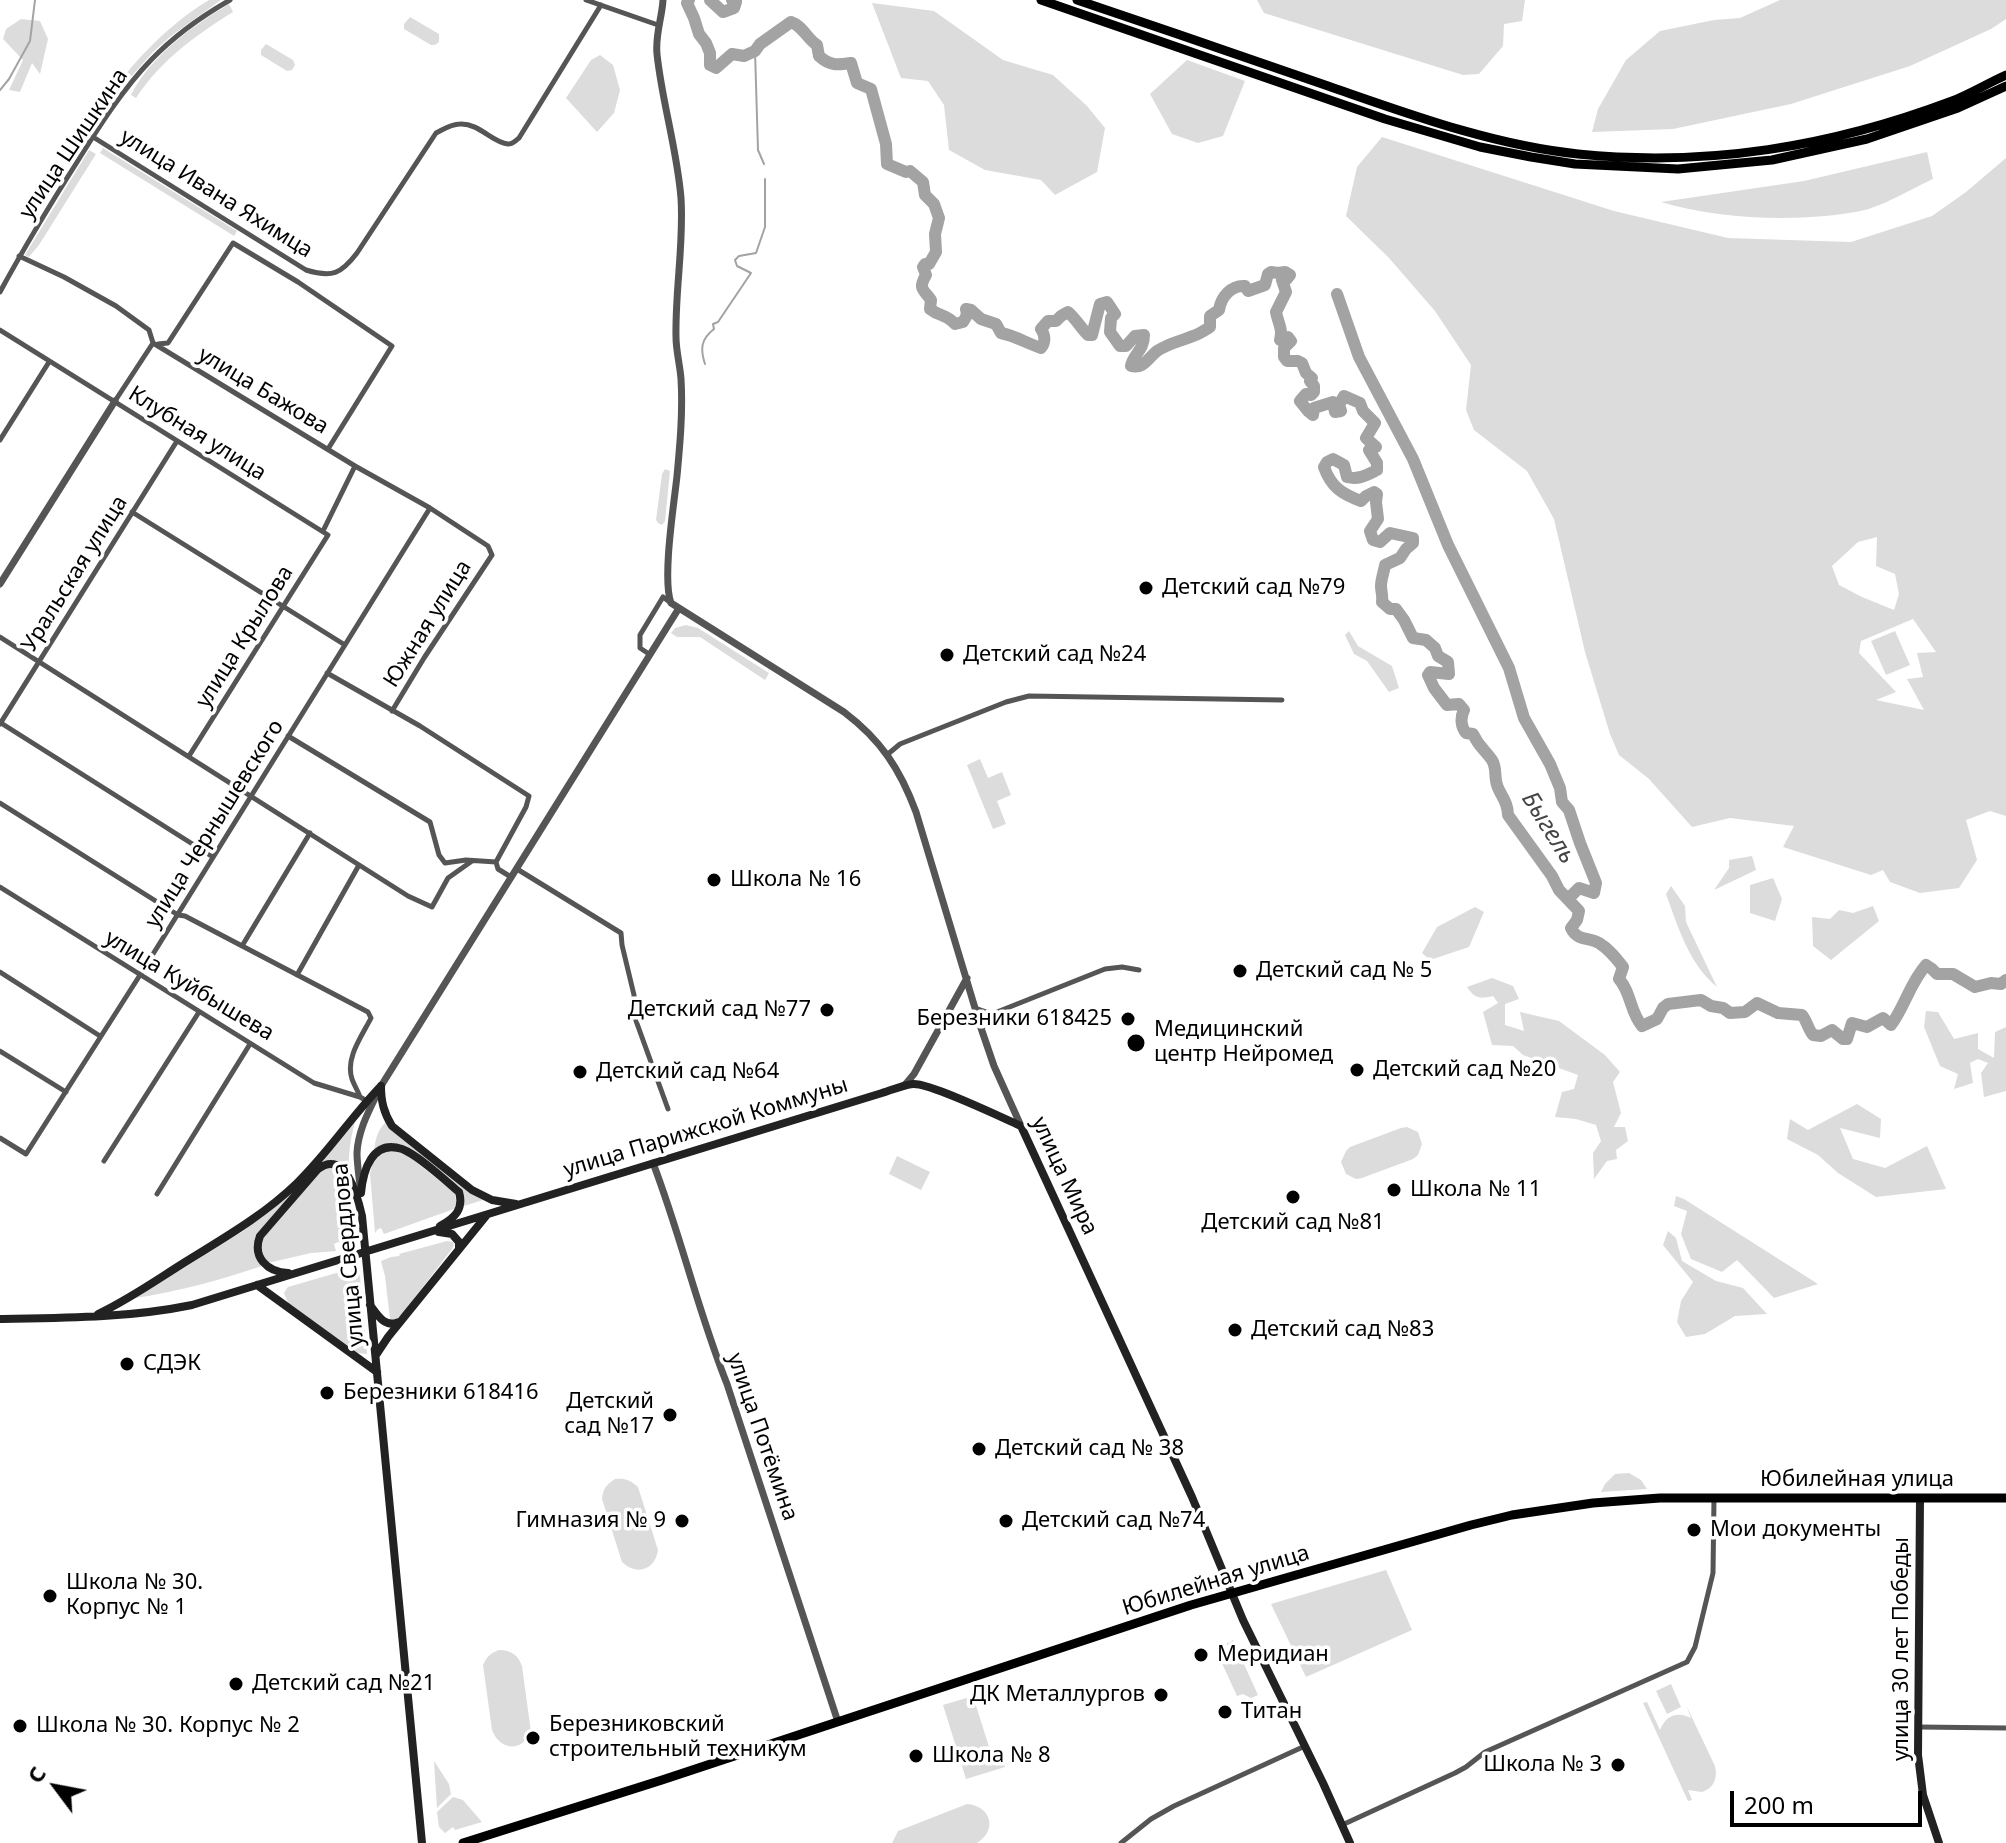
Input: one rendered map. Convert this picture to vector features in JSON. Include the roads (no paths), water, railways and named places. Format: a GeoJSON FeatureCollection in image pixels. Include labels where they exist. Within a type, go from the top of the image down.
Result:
{"type":"FeatureCollection","features":[{"type":"Feature","properties":{"kind":"main road"},"geometry":{"type":"LineString","coordinates":[[1041,0],[1385,119],[1480,147],[1575,164],[1678,169],[1772,160],[1867,139],[1958,108],[2006,86]]}},
{"type":"Feature","properties":{"kind":"main road"},"geometry":{"type":"LineString","coordinates":[[1077,0],[1390,108],[1482,136],[1578,154],[1676,159],[1770,150],[1863,131],[1955,100],[2006,75]]}},
{"type":"Feature","properties":{"kind":"main road","name":"улица Парижской Коммуны"},"geometry":{"type":"LineString","coordinates":[[297,1273],[912,1084],[937,1091],[1021,1126]]}},
{"type":"Feature","properties":{"kind":"main road"},"geometry":{"type":"LineString","coordinates":[[92,1317],[132,1296],[270,1206],[333,1145],[364,1099],[381,1086]]}},
{"type":"Feature","properties":{"kind":"main road"},"geometry":{"type":"LineString","coordinates":[[381,1086],[385,1115],[392,1126],[482,1196],[521,1205]]}},
{"type":"Feature","properties":{"kind":"main road","name":"улица Мира"},"geometry":{"type":"LineString","coordinates":[[1021,1126],[1192,1497],[1232,1593],[1350,1843]]}},
{"type":"Feature","properties":{"kind":"main road"},"geometry":{"type":"LineString","coordinates":[[361,1193],[364,1172],[375,1154],[397,1148],[411,1154],[459,1192],[462,1202],[453,1218],[427,1234]]}},
{"type":"Feature","properties":{"kind":"main road"},"geometry":{"type":"LineString","coordinates":[[297,1273],[280,1273],[266,1267],[257,1254],[257,1245],[260,1236],[318,1169],[332,1164],[342,1170],[352,1181],[362,1216]]}},
{"type":"Feature","properties":{"kind":"main road","name":"улица Свердлова"},"geometry":{"type":"LineString","coordinates":[[362,1216],[422,1843]]}},
{"type":"Feature","properties":{"kind":"main road"},"geometry":{"type":"LineString","coordinates":[[376,1356],[486,1216]]}},
{"type":"Feature","properties":{"kind":"main road"},"geometry":{"type":"LineString","coordinates":[[427,1234],[452,1234],[459,1242],[459,1249]]}},
{"type":"Feature","properties":{"kind":"main road"},"geometry":{"type":"LineString","coordinates":[[0,1319],[92,1317],[171,1309],[297,1273]]}},
{"type":"Feature","properties":{"kind":"main road"},"geometry":{"type":"LineString","coordinates":[[257,1285],[377,1372]]}},
{"type":"Feature","properties":{"kind":"main road"},"geometry":{"type":"LineString","coordinates":[[369,1305],[388,1324],[397,1323],[405,1317]]}},
{"type":"Feature","properties":{"kind":"main road","name":"Юбилейная улица"},"geometry":{"type":"LineString","coordinates":[[463,1843],[1232,1593],[1430,1535],[1512,1515],[1604,1502],[1660,1498],[2006,1498]]}},
{"type":"Feature","properties":{"kind":"main road","name":"улица 30 лет Победы"},"geometry":{"type":"LineString","coordinates":[[1920,1499],[1920,1781],[1939,1843]]}},
{"type":"Feature","properties":{"kind":"street","name":"улица Шишкина"},"geometry":{"type":"LineString","coordinates":[[0,292],[19,256],[121,96],[151,60],[183,32],[230,0]]}},
{"type":"Feature","properties":{"kind":"street"},"geometry":{"type":"LineString","coordinates":[[586,0],[658,25]]}},
{"type":"Feature","properties":{"kind":"street"},"geometry":{"type":"LineString","coordinates":[[663,0],[657,52],[679,173],[682,242],[675,338],[681,379],[682,426],[668,586],[675,605]]}},
{"type":"Feature","properties":{"kind":"street","name":"улица Ивана Яхимца"},"geometry":{"type":"LineString","coordinates":[[93,137],[306,270],[323,275],[336,273],[357,253],[436,133],[449,126],[463,124],[475,126],[506,144],[519,138],[601,5]]}},
{"type":"Feature","properties":{"kind":"street"},"geometry":{"type":"LineString","coordinates":[[0,584],[153,343],[168,343],[233,243],[298,282],[392,346],[328,449]]}},
{"type":"Feature","properties":{"kind":"street","name":"улица Бажова"},"geometry":{"type":"LineString","coordinates":[[19,256],[116,306],[149,330],[153,343],[430,508],[488,546],[492,555]]}},
{"type":"Feature","properties":{"kind":"street","name":"Клубная улица"},"geometry":{"type":"LineString","coordinates":[[0,330],[325,533]]}},
{"type":"Feature","properties":{"kind":"street"},"geometry":{"type":"LineString","coordinates":[[0,440],[49,362]]}},
{"type":"Feature","properties":{"kind":"street","name":"Уральская улица"},"geometry":{"type":"LineString","coordinates":[[0,724],[177,441]]}},
{"type":"Feature","properties":{"kind":"street","name":"улица Крылова"},"geometry":{"type":"LineString","coordinates":[[189,756],[283,607],[325,533],[355,466]]}},
{"type":"Feature","properties":{"kind":"street","name":"улица Чернышевского"},"geometry":{"type":"LineString","coordinates":[[0,1138],[26,1154],[430,508]]}},
{"type":"Feature","properties":{"kind":"street"},"geometry":{"type":"LineString","coordinates":[[132,512],[345,645]]}},
{"type":"Feature","properties":{"kind":"street","name":"Южная улица"},"geometry":{"type":"LineString","coordinates":[[392,711],[492,555]]}},
{"type":"Feature","properties":{"kind":"street"},"geometry":{"type":"LineString","coordinates":[[649,654],[640,648],[640,635],[663,597],[675,605]]}},
{"type":"Feature","properties":{"kind":"street","name":"улица Свердлова"},"geometry":{"type":"LineString","coordinates":[[362,1216],[358,1141],[381,1086],[649,654],[675,605]]}},
{"type":"Feature","properties":{"kind":"street","name":"улица Мира"},"geometry":{"type":"LineString","coordinates":[[675,605],[844,712],[888,754],[916,812],[981,1028],[1021,1126]]}},
{"type":"Feature","properties":{"kind":"street"},"geometry":{"type":"LineString","coordinates":[[0,637],[408,896],[432,907],[448,878],[472,861]]}},
{"type":"Feature","properties":{"kind":"street","name":"Южная улица"},"geometry":{"type":"LineString","coordinates":[[327,673],[529,796],[496,862]]}},
{"type":"Feature","properties":{"kind":"street"},"geometry":{"type":"LineString","coordinates":[[888,754],[900,744],[1029,696],[1282,700]]}},
{"type":"Feature","properties":{"kind":"street"},"geometry":{"type":"LineString","coordinates":[[0,724],[213,857]]}},
{"type":"Feature","properties":{"kind":"street"},"geometry":{"type":"LineString","coordinates":[[288,736],[430,822],[439,855],[445,863],[496,862],[498,869],[512,878]]}},
{"type":"Feature","properties":{"kind":"street"},"geometry":{"type":"LineString","coordinates":[[0,803],[178,915],[365,1010],[371,1018],[354,1051],[350,1071],[352,1081],[364,1099]]}},
{"type":"Feature","properties":{"kind":"street"},"geometry":{"type":"LineString","coordinates":[[242,946],[310,833]]}},
{"type":"Feature","properties":{"kind":"street"},"geometry":{"type":"LineString","coordinates":[[297,975],[359,865]]}},
{"type":"Feature","properties":{"kind":"street"},"geometry":{"type":"LineString","coordinates":[[517,869],[621,933],[634,995],[635,1018],[668,1109]]}},
{"type":"Feature","properties":{"kind":"street","name":"улица Куйбышева"},"geometry":{"type":"LineString","coordinates":[[0,887],[314,1083],[364,1099]]}},
{"type":"Feature","properties":{"kind":"street"},"geometry":{"type":"LineString","coordinates":[[981,1028],[992,1014],[1105,969],[1122,967],[1139,970]]}},
{"type":"Feature","properties":{"kind":"street"},"geometry":{"type":"LineString","coordinates":[[0,972],[101,1036]]}},
{"type":"Feature","properties":{"kind":"street"},"geometry":{"type":"LineString","coordinates":[[903,1087],[914,1074],[967,978]]}},
{"type":"Feature","properties":{"kind":"street"},"geometry":{"type":"LineString","coordinates":[[975,1008],[992,1014]]}},
{"type":"Feature","properties":{"kind":"street"},"geometry":{"type":"LineString","coordinates":[[104,1161],[199,1012]]}},
{"type":"Feature","properties":{"kind":"street"},"geometry":{"type":"LineString","coordinates":[[157,1194],[250,1044]]}},
{"type":"Feature","properties":{"kind":"street"},"geometry":{"type":"LineString","coordinates":[[0,1051],[66,1092]]}},
{"type":"Feature","properties":{"kind":"street","name":"улица Потёмина"},"geometry":{"type":"LineString","coordinates":[[653,1163],[838,1722]]}},
{"type":"Feature","properties":{"kind":"street"},"geometry":{"type":"LineString","coordinates":[[1342,1825],[1455,1773],[1485,1752],[1687,1662],[1695,1647],[1713,1573],[1714,1498]]}},
{"type":"Feature","properties":{"kind":"street"},"geometry":{"type":"LineString","coordinates":[[1918,1727],[2006,1728]]}},
{"type":"Feature","properties":{"kind":"street"},"geometry":{"type":"LineString","coordinates":[[1121,1843],[1151,1819],[1174,1806],[1305,1746]]}},
{"type":"Feature","properties":{"kind":"waterway"},"geometry":{"type":"LineString","coordinates":[[0,90],[30,41],[35,0]]}},
{"type":"Feature","properties":{"kind":"waterway","name":"Быгель"},"geometry":{"type":"LineString","coordinates":[[689,0],[687,3],[699,34],[710,53],[710,65],[716,68],[732,54],[744,56],[755,51],[791,22],[817,45],[819,56],[827,62],[851,63],[857,83],[871,89],[886,144],[887,164],[910,171],[923,182],[925,195],[934,204],[939,218],[935,234],[936,252],[929,264],[923,267],[926,275],[922,286],[931,300],[930,309],[955,324],[963,322],[966,309],[971,310],[981,319],[996,324],[1001,333],[1041,348],[1044,343],[1041,329],[1048,321],[1056,321],[1068,312],[1088,335],[1092,335],[1100,304],[1107,302],[1115,314],[1111,318],[1110,332],[1120,346],[1126,346],[1135,336],[1144,335],[1131,366],[1135,367],[1162,348],[1210,327],[1210,316],[1219,310],[1224,296],[1231,290],[1245,286],[1248,291],[1265,285],[1271,272],[1290,275],[1282,280],[1286,292],[1276,312],[1281,329],[1280,340],[1288,337],[1291,341],[1284,348],[1284,357],[1287,361],[1302,363],[1312,378],[1310,381],[1314,392],[1306,394],[1300,401],[1313,415],[1314,408],[1333,402],[1335,412],[1341,411],[1339,405],[1344,396],[1360,403],[1375,423],[1366,438],[1376,447],[1369,450],[1377,463],[1377,470],[1351,478],[1347,477],[1344,465],[1333,459],[1324,467],[1327,474],[1338,489],[1361,501],[1374,492],[1377,494],[1378,519],[1370,531],[1373,540],[1380,542],[1390,533],[1413,538],[1413,543],[1400,558],[1385,565],[1381,583],[1382,602],[1390,609],[1396,609],[1413,638],[1426,640],[1438,656],[1448,662],[1449,674],[1430,672],[1428,675],[1434,688],[1447,705],[1459,704],[1464,710],[1463,728],[1466,733],[1473,734],[1492,760],[1508,815],[1559,890],[1579,911],[1571,928],[1573,932],[1603,945],[1623,967],[1619,979],[1642,1026],[1657,1019],[1668,1004],[1701,1000],[1730,1013],[1745,1012],[1757,1003],[1778,1013],[1802,1015],[1813,1035],[1821,1036],[1832,1030],[1847,1039],[1852,1023],[1867,1027],[1883,1018],[1891,1025],[1926,965],[1937,974],[1953,974],[1975,987],[2001,984],[2006,980]]}},
{"type":"Feature","properties":{"kind":"waterway","name":"Быгель"},"geometry":{"type":"LineString","coordinates":[[710,0],[723,12],[734,8],[736,2],[732,0]]}},
{"type":"Feature","properties":{"kind":"waterway"},"geometry":{"type":"LineString","coordinates":[[755,51],[758,150],[764,164]]}},
{"type":"Feature","properties":{"kind":"waterway"},"geometry":{"type":"LineString","coordinates":[[705,364],[702,354],[704,341],[751,273],[737,266],[735,260],[739,256],[756,253],[765,227],[765,179]]}},
{"type":"Feature","properties":{"kind":"waterway","name":"Быгель"},"geometry":{"type":"LineString","coordinates":[[1337,294],[1359,357],[1413,459],[1448,545],[1509,668],[1524,718],[1550,764],[1562,802],[1569,810],[1596,883],[1594,893],[1579,888],[1568,899]]}},
{"type":"Feature","properties":{"kind":"place","name":"Детский сад №79"},"geometry":{"type":"Point","coordinates":[1146,588]}},
{"type":"Feature","properties":{"kind":"place","name":"Детский сад №24"},"geometry":{"type":"Point","coordinates":[947,655]}},
{"type":"Feature","properties":{"kind":"place","name":"Школа № 16"},"geometry":{"type":"Point","coordinates":[714,880]}},
{"type":"Feature","properties":{"kind":"place","name":"Детский сад № 5"},"geometry":{"type":"Point","coordinates":[1240,971]}},
{"type":"Feature","properties":{"kind":"place","name":"Детский сад №77"},"geometry":{"type":"Point","coordinates":[827,1010]}},
{"type":"Feature","properties":{"kind":"place","name":"Березники 618425"},"geometry":{"type":"Point","coordinates":[1128,1019]}},
{"type":"Feature","properties":{"kind":"place","name":"Медицинский центр Нейромед"},"geometry":{"type":"Point","coordinates":[1136,1043]}},
{"type":"Feature","properties":{"kind":"place","name":"Детский сад №20"},"geometry":{"type":"Point","coordinates":[1357,1070]}},
{"type":"Feature","properties":{"kind":"place","name":"Детский сад №64"},"geometry":{"type":"Point","coordinates":[580,1072]}},
{"type":"Feature","properties":{"kind":"place","name":"Школа № 11"},"geometry":{"type":"Point","coordinates":[1394,1190]}},
{"type":"Feature","properties":{"kind":"place","name":"Детский сад №81"},"geometry":{"type":"Point","coordinates":[1293,1197]}},
{"type":"Feature","properties":{"kind":"place","name":"Детский сад №83"},"geometry":{"type":"Point","coordinates":[1235,1330]}},
{"type":"Feature","properties":{"kind":"place","name":"СДЭК"},"geometry":{"type":"Point","coordinates":[127,1364]}},
{"type":"Feature","properties":{"kind":"place","name":"Березники 618416"},"geometry":{"type":"Point","coordinates":[327,1393]}},
{"type":"Feature","properties":{"kind":"place","name":"Детский сад №17"},"geometry":{"type":"Point","coordinates":[670,1415]}},
{"type":"Feature","properties":{"kind":"place","name":"Детский сад № 38"},"geometry":{"type":"Point","coordinates":[979,1449]}},
{"type":"Feature","properties":{"kind":"place","name":"Гимназия № 9"},"geometry":{"type":"Point","coordinates":[682,1521]}},
{"type":"Feature","properties":{"kind":"place","name":"Детский сад №74"},"geometry":{"type":"Point","coordinates":[1006,1521]}},
{"type":"Feature","properties":{"kind":"place","name":"Мои документы"},"geometry":{"type":"Point","coordinates":[1694,1530]}},
{"type":"Feature","properties":{"kind":"place","name":"Школа № 30. Корпус № 1"},"geometry":{"type":"Point","coordinates":[50,1596]}},
{"type":"Feature","properties":{"kind":"place","name":"Меридиан"},"geometry":{"type":"Point","coordinates":[1201,1655]}},
{"type":"Feature","properties":{"kind":"place","name":"Детский сад №21"},"geometry":{"type":"Point","coordinates":[236,1684]}},
{"type":"Feature","properties":{"kind":"place","name":"ДК Металлургов"},"geometry":{"type":"Point","coordinates":[1161,1695]}},
{"type":"Feature","properties":{"kind":"place","name":"Титан"},"geometry":{"type":"Point","coordinates":[1225,1712]}},
{"type":"Feature","properties":{"kind":"place","name":"Школа № 30. Корпус № 2"},"geometry":{"type":"Point","coordinates":[20,1726]}},
{"type":"Feature","properties":{"kind":"place","name":"Березниковский строительный техникум"},"geometry":{"type":"Point","coordinates":[533,1738]}},
{"type":"Feature","properties":{"kind":"place","name":"Школа № 8"},"geometry":{"type":"Point","coordinates":[916,1756]}},
{"type":"Feature","properties":{"kind":"place","name":"Школа № 3"},"geometry":{"type":"Point","coordinates":[1618,1765]}}]}
